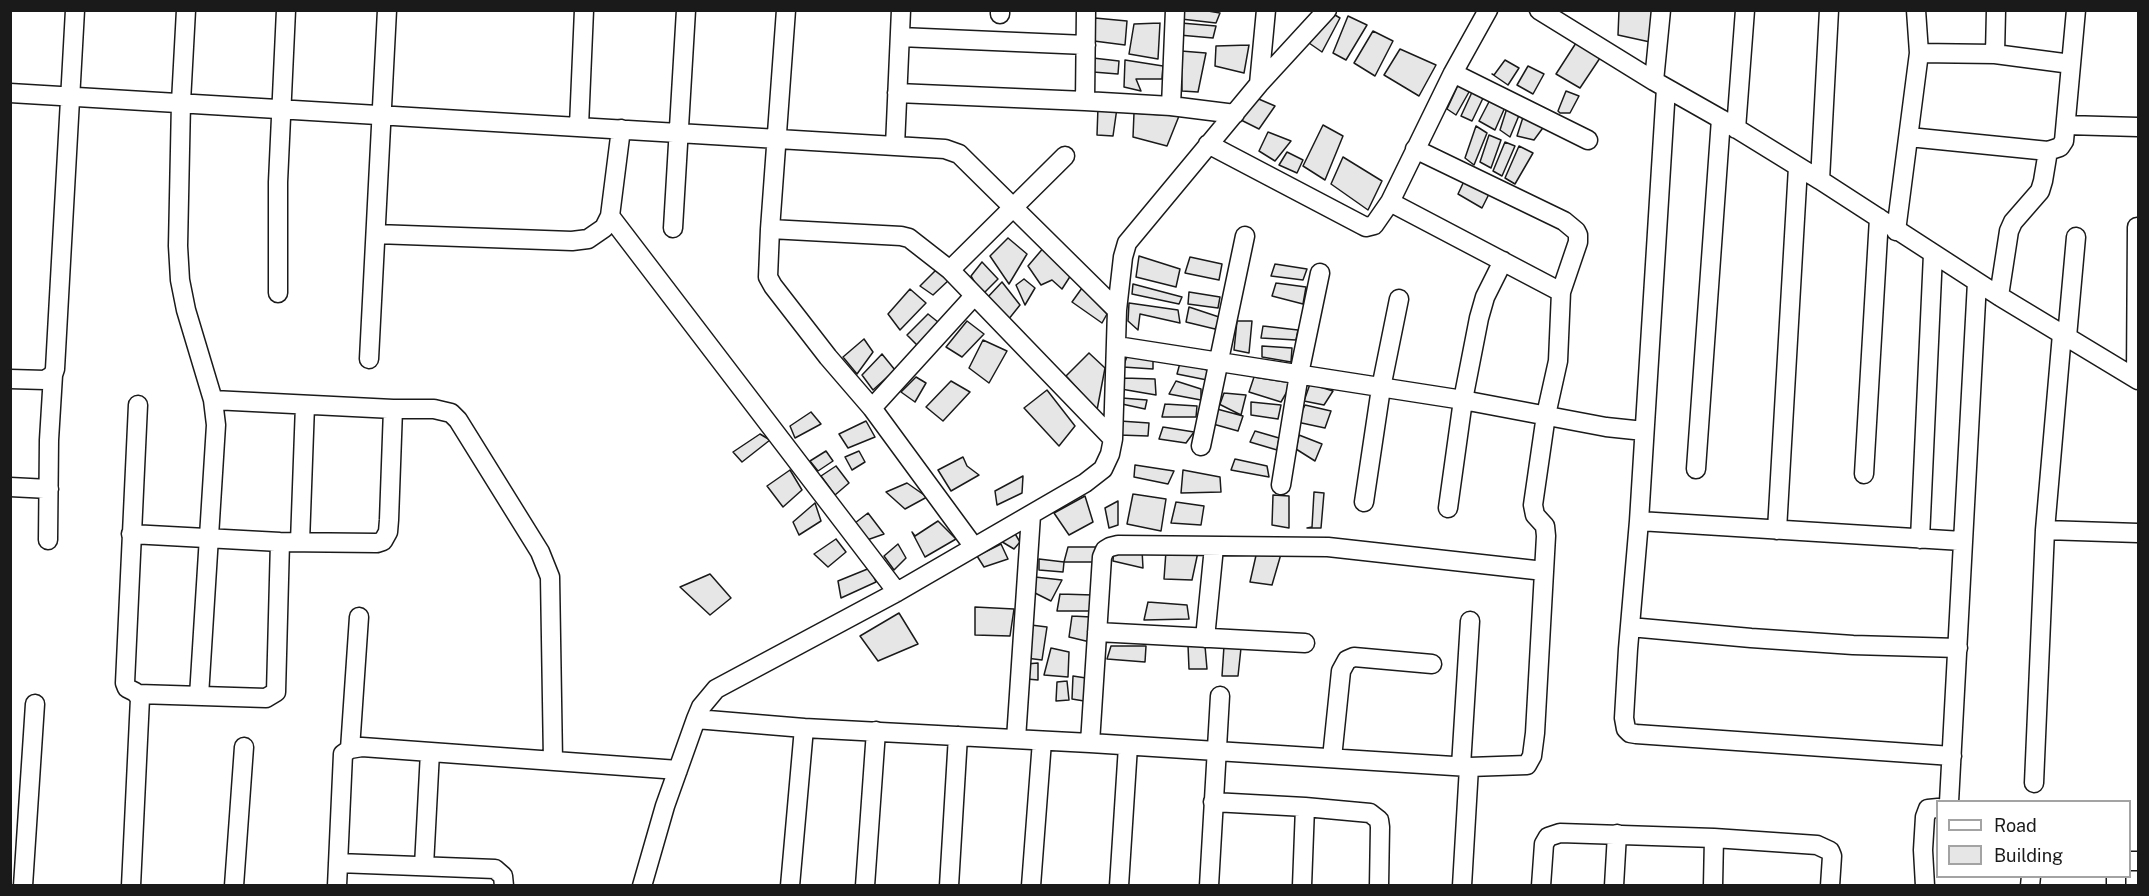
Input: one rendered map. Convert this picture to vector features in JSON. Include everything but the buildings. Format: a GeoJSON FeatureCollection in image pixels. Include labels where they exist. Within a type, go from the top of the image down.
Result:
{"type":"FeatureCollection","features":[{"type":"Feature","properties":{"kind":"street"},"geometry":{"type":"LineString","coordinates":[[48,540],[49,440],[53,375],[56,362],[75,10]]}},
{"type":"Feature","properties":{"kind":"street"},"geometry":{"type":"LineString","coordinates":[[186,10],[181,102],[178,246],[180,279],[186,310],[213,400],[215,442],[200,696]]}},
{"type":"Feature","properties":{"kind":"street"},"geometry":{"type":"LineString","coordinates":[[278,293],[278,216],[286,10]]}},
{"type":"Feature","properties":{"kind":"street"},"geometry":{"type":"LineString","coordinates":[[369,359],[387,10]]}},
{"type":"Feature","properties":{"kind":"street"},"geometry":{"type":"LineString","coordinates":[[579,126],[584,10]]}},
{"type":"Feature","properties":{"kind":"street"},"geometry":{"type":"LineString","coordinates":[[674,228],[686,10]]}},
{"type":"Feature","properties":{"kind":"street"},"geometry":{"type":"LineString","coordinates":[[786,10],[767,270],[770,282],[828,357],[872,408],[974,547]]}},
{"type":"Feature","properties":{"kind":"street"},"geometry":{"type":"LineString","coordinates":[[895,147],[901,10]]}},
{"type":"Feature","properties":{"kind":"street"},"geometry":{"type":"LineString","coordinates":[[1084,101],[1086,10]]}},
{"type":"Feature","properties":{"kind":"street"},"geometry":{"type":"LineString","coordinates":[[1171,106],[1175,10]]}},
{"type":"Feature","properties":{"kind":"street"},"geometry":{"type":"LineString","coordinates":[[1259,84],[1266,10]]}},
{"type":"Feature","properties":{"kind":"street"},"geometry":{"type":"LineString","coordinates":[[642,885],[678,770],[696,719],[708,696],[724,684],[897,591],[1031,515],[1103,469],[1113,440],[1117,310],[1123,257],[1127,243],[1259,84],[1327,10]]}},
{"type":"Feature","properties":{"kind":"street"},"geometry":{"type":"LineString","coordinates":[[1208,144],[1366,227],[1374,225],[1389,202],[1453,73],[1488,10]]}},
{"type":"Feature","properties":{"kind":"street"},"geometry":{"type":"LineString","coordinates":[[1539,10],[1558,15],[1660,84],[1820,180],[2000,297],[2137,379]]}},
{"type":"Feature","properties":{"kind":"street"},"geometry":{"type":"LineString","coordinates":[[1661,10],[1660,84],[1644,431],[1624,718],[1626,729],[1630,733],[1952,756]]}},
{"type":"Feature","properties":{"kind":"street"},"geometry":{"type":"LineString","coordinates":[[1736,129],[1745,10]]}},
{"type":"Feature","properties":{"kind":"street"},"geometry":{"type":"LineString","coordinates":[[1820,180],[1829,10]]}},
{"type":"Feature","properties":{"kind":"street"},"geometry":{"type":"LineString","coordinates":[[1896,231],[1919,53],[1916,10]]}},
{"type":"Feature","properties":{"kind":"street"},"geometry":{"type":"LineString","coordinates":[[1995,54],[1996,10]]}},
{"type":"Feature","properties":{"kind":"street"},"geometry":{"type":"LineString","coordinates":[[1909,138],[2048,151],[2056,149],[2064,141],[2076,10]]}},
{"type":"Feature","properties":{"kind":"street"},"geometry":{"type":"LineString","coordinates":[[900,37],[1086,45]]}},
{"type":"Feature","properties":{"kind":"street"},"geometry":{"type":"LineString","coordinates":[[1919,53],[1995,54],[2071,64]]}},
{"type":"Feature","properties":{"kind":"street"},"geometry":{"type":"LineString","coordinates":[[1453,73],[1588,140]]}},
{"type":"Feature","properties":{"kind":"street"},"geometry":{"type":"LineString","coordinates":[[10,93],[895,147],[945,148],[955,152],[1117,310]]}},
{"type":"Feature","properties":{"kind":"street"},"geometry":{"type":"LineString","coordinates":[[897,93],[1171,106],[1235,114]]}},
{"type":"Feature","properties":{"kind":"street"},"geometry":{"type":"LineString","coordinates":[[1696,469],[1721,119]]}},
{"type":"Feature","properties":{"kind":"street"},"geometry":{"type":"LineString","coordinates":[[2066,125],[2139,128]]}},
{"type":"Feature","properties":{"kind":"street"},"geometry":{"type":"LineString","coordinates":[[376,234],[572,241],[588,239],[604,228],[610,216],[621,129]]}},
{"type":"Feature","properties":{"kind":"street"},"geometry":{"type":"LineString","coordinates":[[696,719],[804,728],[1465,766],[1521,767],[1527,765],[1532,756],[1546,530],[1535,515],[1533,505],[1546,415],[1558,361],[1561,292],[1578,242],[1576,231],[1564,221],[1415,149]]}},
{"type":"Feature","properties":{"kind":"street"},"geometry":{"type":"LineString","coordinates":[[2000,297],[2009,231],[2013,222],[2040,191],[2048,151]]}},
{"type":"Feature","properties":{"kind":"street"},"geometry":{"type":"LineString","coordinates":[[950,270],[1065,156]]}},
{"type":"Feature","properties":{"kind":"street"},"geometry":{"type":"LineString","coordinates":[[1777,530],[1798,167]]}},
{"type":"Feature","properties":{"kind":"street"},"geometry":{"type":"LineString","coordinates":[[1389,202],[1561,292]]}},
{"type":"Feature","properties":{"kind":"street"},"geometry":{"type":"LineString","coordinates":[[610,216],[897,591]]}},
{"type":"Feature","properties":{"kind":"street"},"geometry":{"type":"LineString","coordinates":[[1864,474],[1879,218]]}},
{"type":"Feature","properties":{"kind":"street"},"geometry":{"type":"LineString","coordinates":[[2137,227],[2137,379]]}},
{"type":"Feature","properties":{"kind":"street"},"geometry":{"type":"LineString","coordinates":[[770,229],[901,236],[918,243],[950,270],[1035,356],[1113,440]]}},
{"type":"Feature","properties":{"kind":"street"},"geometry":{"type":"LineString","coordinates":[[1201,446],[1245,236]]}},
{"type":"Feature","properties":{"kind":"street"},"geometry":{"type":"LineString","coordinates":[[2034,783],[2045,530],[2076,237]]}},
{"type":"Feature","properties":{"kind":"street"},"geometry":{"type":"LineString","coordinates":[[1920,539],[1933,254]]}},
{"type":"Feature","properties":{"kind":"street"},"geometry":{"type":"LineString","coordinates":[[1448,508],[1463,400],[1479,318],[1485,297],[1503,261]]}},
{"type":"Feature","properties":{"kind":"street"},"geometry":{"type":"LineString","coordinates":[[1281,485],[1299,374],[1320,273]]}},
{"type":"Feature","properties":{"kind":"street"},"geometry":{"type":"LineString","coordinates":[[1948,800],[1977,282]]}},
{"type":"Feature","properties":{"kind":"street"},"geometry":{"type":"LineString","coordinates":[[872,408],[974,296]]}},
{"type":"Feature","properties":{"kind":"street"},"geometry":{"type":"LineString","coordinates":[[1364,502],[1381,388],[1399,299]]}},
{"type":"Feature","properties":{"kind":"street"},"geometry":{"type":"LineString","coordinates":[[1117,346],[1463,400],[1606,427],[1644,431]]}},
{"type":"Feature","properties":{"kind":"street"},"geometry":{"type":"LineString","coordinates":[[10,379],[40,381],[53,375]]}},
{"type":"Feature","properties":{"kind":"street"},"geometry":{"type":"LineString","coordinates":[[213,400],[442,410],[451,413],[458,420],[544,560],[550,577],[553,761]]}},
{"type":"Feature","properties":{"kind":"street"},"geometry":{"type":"LineString","coordinates":[[138,405],[124,683],[127,688],[138,694],[266,698],[276,692],[280,542]]}},
{"type":"Feature","properties":{"kind":"street"},"geometry":{"type":"LineString","coordinates":[[300,542],[305,405]]}},
{"type":"Feature","properties":{"kind":"street"},"geometry":{"type":"LineString","coordinates":[[131,534],[280,542],[377,543],[386,537],[389,519],[393,409]]}},
{"type":"Feature","properties":{"kind":"street"},"geometry":{"type":"LineString","coordinates":[[10,487],[49,489]]}},
{"type":"Feature","properties":{"kind":"street"},"geometry":{"type":"LineString","coordinates":[[1016,739],[1031,515]]}},
{"type":"Feature","properties":{"kind":"street"},"geometry":{"type":"LineString","coordinates":[[1638,521],[1962,541]]}},
{"type":"Feature","properties":{"kind":"street"},"geometry":{"type":"LineString","coordinates":[[2045,530],[2139,533]]}},
{"type":"Feature","properties":{"kind":"street"},"geometry":{"type":"LineString","coordinates":[[1090,743],[1102,557],[1105,550],[1118,545],[1328,547],[1544,571]]}},
{"type":"Feature","properties":{"kind":"street"},"geometry":{"type":"LineString","coordinates":[[1205,638],[1214,547]]}},
{"type":"Feature","properties":{"kind":"street"},"geometry":{"type":"LineString","coordinates":[[350,749],[359,617]]}},
{"type":"Feature","properties":{"kind":"street"},"geometry":{"type":"LineString","coordinates":[[1462,885],[1470,621]]}},
{"type":"Feature","properties":{"kind":"street"},"geometry":{"type":"LineString","coordinates":[[1630,627],[1853,645],[1958,648]]}},
{"type":"Feature","properties":{"kind":"street"},"geometry":{"type":"LineString","coordinates":[[1097,632],[1305,643]]}},
{"type":"Feature","properties":{"kind":"street"},"geometry":{"type":"LineString","coordinates":[[1332,758],[1341,671],[1347,660],[1354,657],[1432,664]]}},
{"type":"Feature","properties":{"kind":"street"},"geometry":{"type":"LineString","coordinates":[[132,885],[140,710],[138,694]]}},
{"type":"Feature","properties":{"kind":"street"},"geometry":{"type":"LineString","coordinates":[[1209,885],[1220,696]]}},
{"type":"Feature","properties":{"kind":"street"},"geometry":{"type":"LineString","coordinates":[[23,885],[35,704]]}},
{"type":"Feature","properties":{"kind":"street"},"geometry":{"type":"LineString","coordinates":[[790,885],[804,728]]}},
{"type":"Feature","properties":{"kind":"street"},"geometry":{"type":"LineString","coordinates":[[865,885],[876,731]]}},
{"type":"Feature","properties":{"kind":"street"},"geometry":{"type":"LineString","coordinates":[[949,885],[958,736]]}},
{"type":"Feature","properties":{"kind":"street"},"geometry":{"type":"LineString","coordinates":[[1031,885],[1042,741]]}},
{"type":"Feature","properties":{"kind":"street"},"geometry":{"type":"LineString","coordinates":[[1119,885],[1128,746]]}},
{"type":"Feature","properties":{"kind":"street"},"geometry":{"type":"LineString","coordinates":[[234,885],[244,747]]}},
{"type":"Feature","properties":{"kind":"street"},"geometry":{"type":"LineString","coordinates":[[337,885],[343,754],[350,749],[363,747],[678,770]]}},
{"type":"Feature","properties":{"kind":"street"},"geometry":{"type":"LineString","coordinates":[[424,866],[430,752]]}},
{"type":"Feature","properties":{"kind":"street"},"geometry":{"type":"LineString","coordinates":[[1214,802],[1370,813],[1375,816],[1380,827],[1379,885]]}},
{"type":"Feature","properties":{"kind":"street"},"geometry":{"type":"LineString","coordinates":[[1302,885],[1305,807]]}},
{"type":"Feature","properties":{"kind":"street"},"geometry":{"type":"LineString","coordinates":[[1925,885],[1930,850],[1926,812],[1931,808],[1936,808]]}},
{"type":"Feature","properties":{"kind":"street"},"geometry":{"type":"LineString","coordinates":[[1541,885],[1542,853],[1548,837],[1560,833],[1714,838],[1823,846],[1830,851],[1832,856],[1830,885]]}},
{"type":"Feature","properties":{"kind":"street"},"geometry":{"type":"LineString","coordinates":[[1614,885],[1617,834]]}},
{"type":"Feature","properties":{"kind":"street"},"geometry":{"type":"LineString","coordinates":[[1713,885],[1714,838]]}},
{"type":"Feature","properties":{"kind":"street"},"geometry":{"type":"LineString","coordinates":[[338,863],[495,869],[503,876],[504,885]]}}]}
